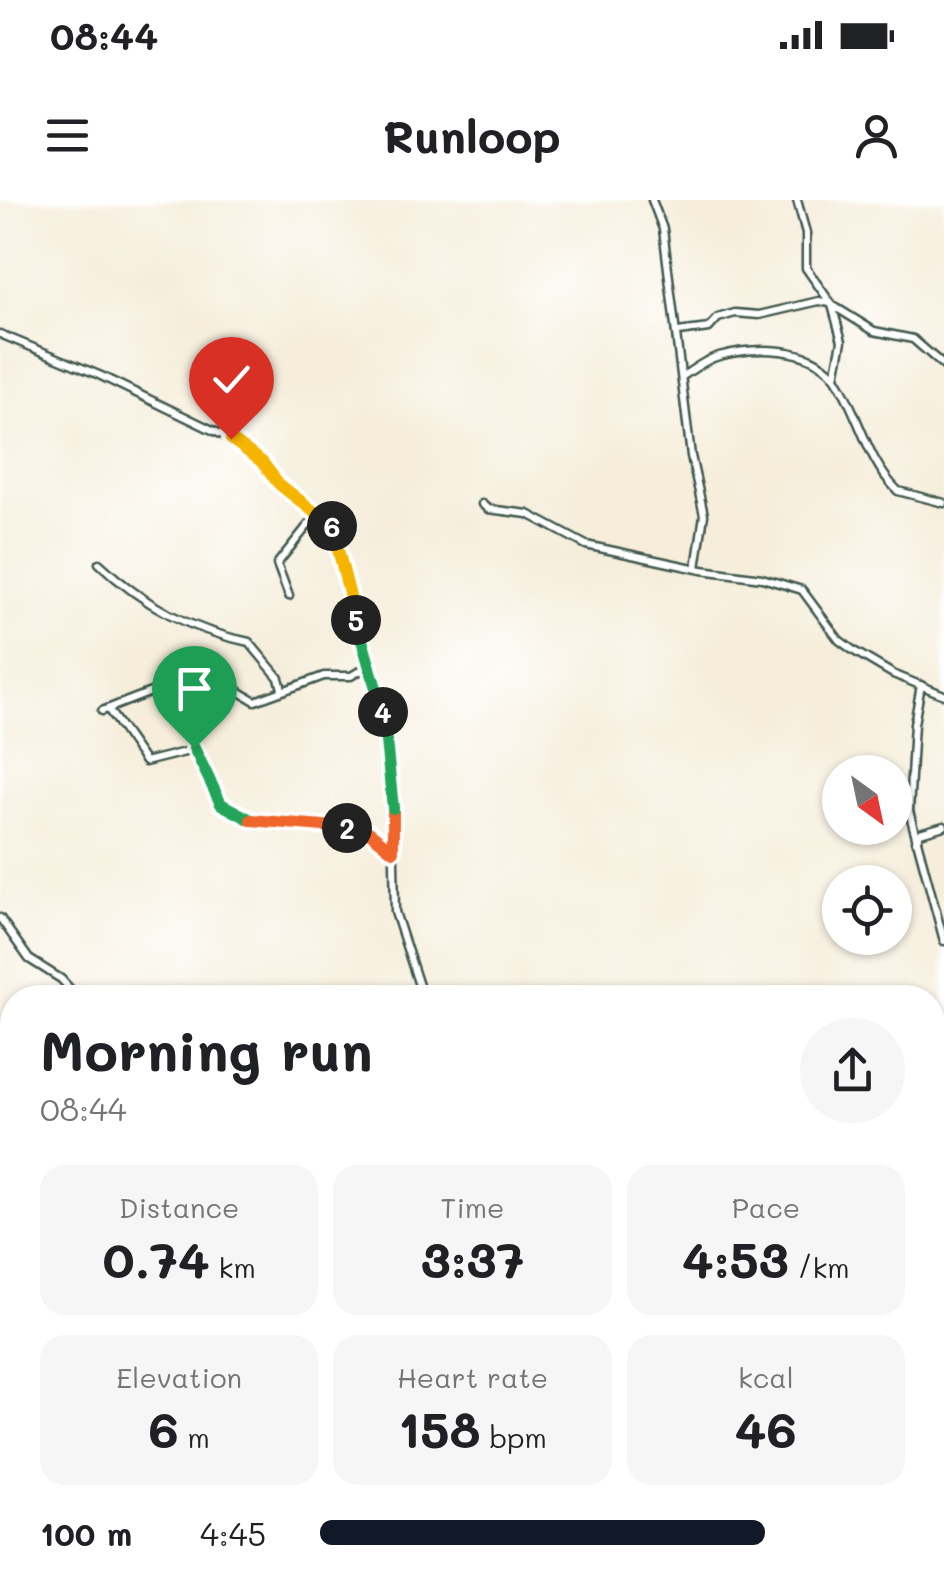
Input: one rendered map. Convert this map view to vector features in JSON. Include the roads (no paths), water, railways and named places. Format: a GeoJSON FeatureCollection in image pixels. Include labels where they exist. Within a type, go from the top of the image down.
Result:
{"type":"FeatureCollection","features":[{"type":"Feature","properties":{"kind":"street"},"geometry":{"type":"LineString","coordinates":[[652,200],[663,229],[692,456],[704,514],[696,568]]}},
{"type":"Feature","properties":{"kind":"street"},"geometry":{"type":"LineString","coordinates":[[797,200],[806,233],[806,268],[832,304],[842,337],[835,377]]}},
{"type":"Feature","properties":{"kind":"street"},"geometry":{"type":"LineString","coordinates":[[678,332],[710,328],[718,318],[734,313],[759,315],[815,302],[832,304],[874,332],[913,338],[944,366]]}},
{"type":"Feature","properties":{"kind":"street"},"geometry":{"type":"LineString","coordinates":[[0,334],[99,374],[231,439],[336,534],[346,586],[372,664],[388,748],[396,912],[417,985]]}},
{"type":"Feature","properties":{"kind":"street"},"geometry":{"type":"LineString","coordinates":[[683,376],[714,356],[766,350],[818,360],[835,377],[894,487],[944,503]]}},
{"type":"Feature","properties":{"kind":"street"},"geometry":{"type":"LineString","coordinates":[[482,504],[488,509],[528,514],[586,545],[756,576],[802,590],[843,643],[893,674],[944,695]]}},
{"type":"Feature","properties":{"kind":"street"},"geometry":{"type":"LineString","coordinates":[[288,596],[277,564],[318,514]]}},
{"type":"Feature","properties":{"kind":"street"},"geometry":{"type":"LineString","coordinates":[[99,563],[166,615],[211,629],[217,637],[248,642],[279,678],[282,689]]}},
{"type":"Feature","properties":{"kind":"street"},"geometry":{"type":"LineString","coordinates":[[372,664],[347,678],[324,676],[256,701],[232,687],[151,692],[105,710],[145,762],[196,750],[221,804],[254,822],[364,830],[393,851]]}},
{"type":"Feature","properties":{"kind":"street"},"geometry":{"type":"LineString","coordinates":[[921,686],[908,797],[916,844],[944,941]]}},
{"type":"Feature","properties":{"kind":"street"},"geometry":{"type":"LineString","coordinates":[[916,844],[920,832],[944,826]]}},
{"type":"Feature","properties":{"kind":"street"},"geometry":{"type":"LineString","coordinates":[[0,918],[29,959],[67,985]]}},
{"type":"Feature","properties":{"kind":"street"},"geometry":{"type":"LineString","coordinates":[[739,1590],[753,1590]]}}]}
